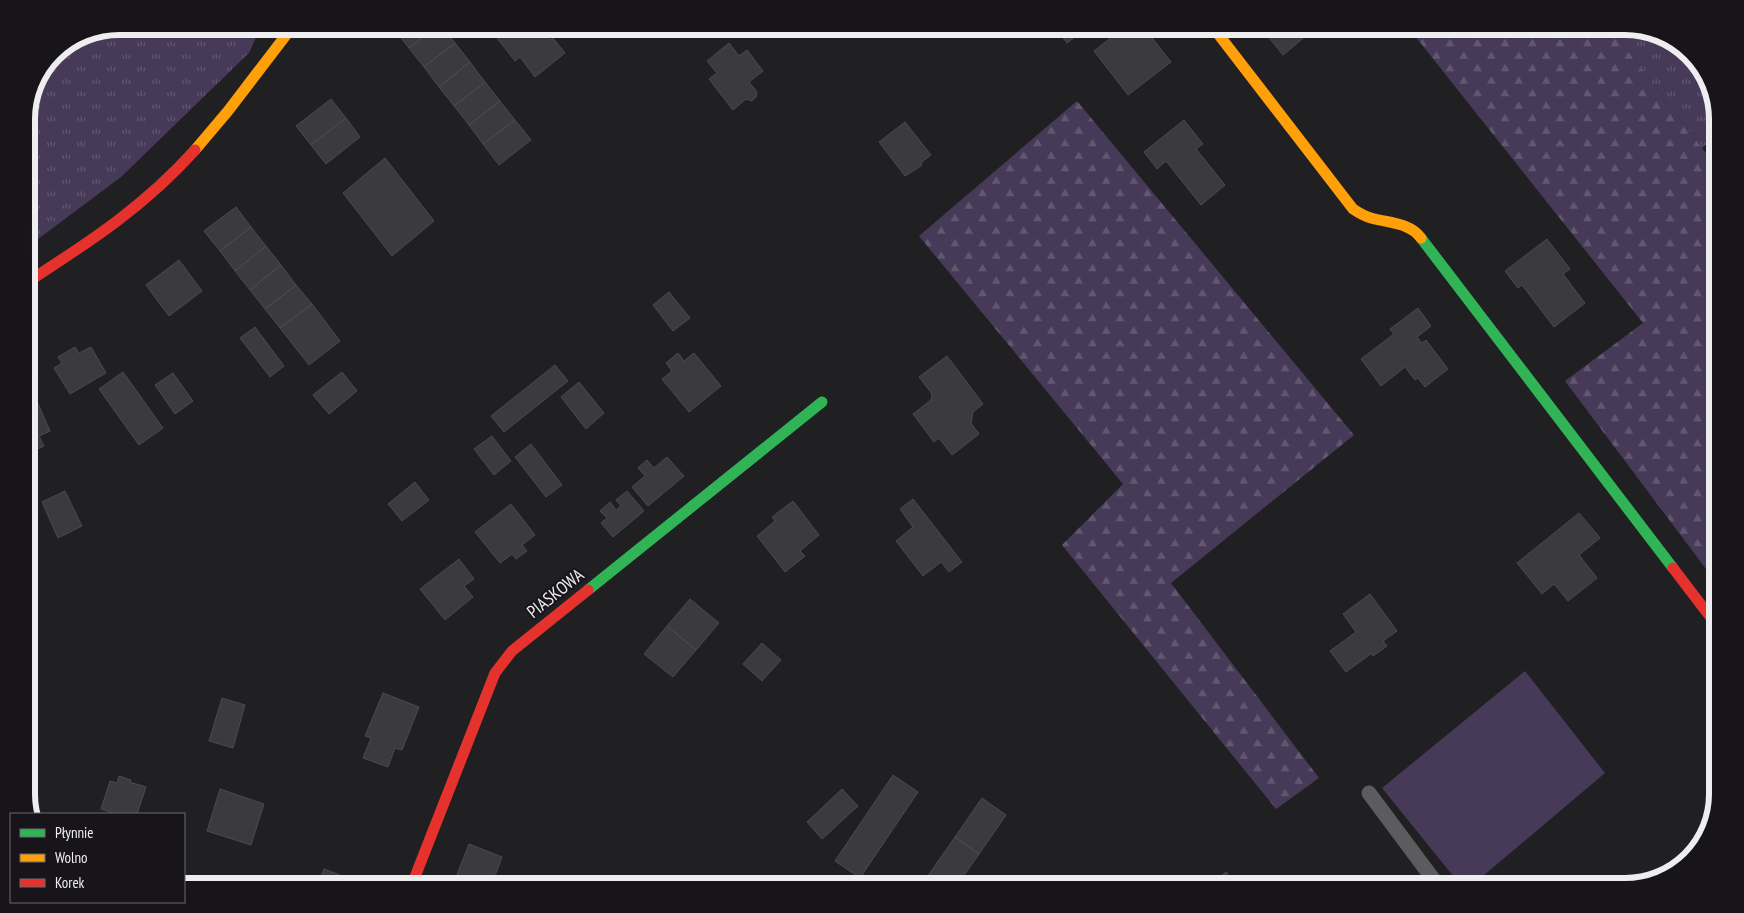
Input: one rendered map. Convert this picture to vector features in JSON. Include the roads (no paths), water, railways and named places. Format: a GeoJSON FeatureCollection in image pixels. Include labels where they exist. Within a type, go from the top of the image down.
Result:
{"type":"FeatureCollection","features":[{"type":"Feature","properties":{"kind":"street"},"geometry":{"type":"LineString","coordinates":[[35,277],[67,257],[155,192],[205,141],[286,35]]}},
{"type":"Feature","properties":{"kind":"street"},"geometry":{"type":"LineString","coordinates":[[1219,35],[1353,210],[1370,219],[1408,226],[1418,234],[1709,615]]}},
{"type":"Feature","properties":{"kind":"street","name":"PIASKOWA"},"geometry":{"type":"LineString","coordinates":[[416,878],[495,674],[512,651],[822,402]]}},
{"type":"Feature","properties":{"kind":"lane"},"geometry":{"type":"LineString","coordinates":[[1369,793],[1432,878]]}}]}
